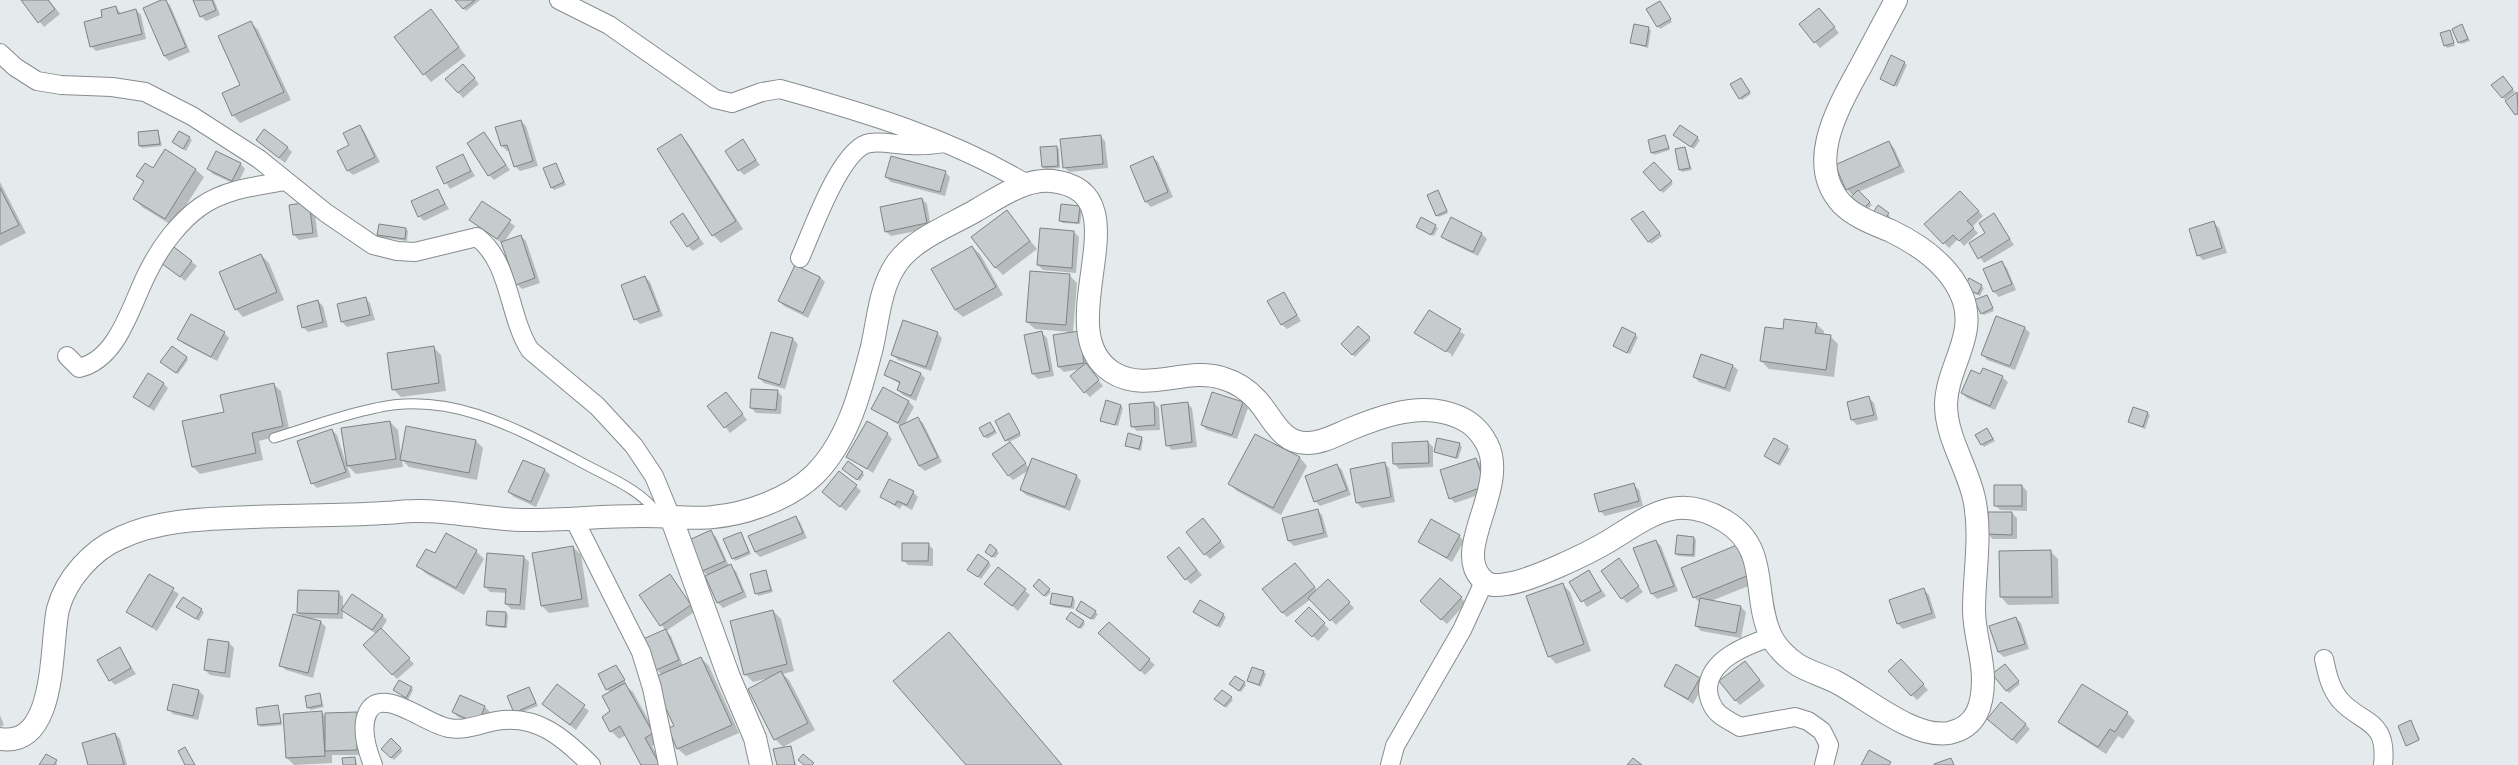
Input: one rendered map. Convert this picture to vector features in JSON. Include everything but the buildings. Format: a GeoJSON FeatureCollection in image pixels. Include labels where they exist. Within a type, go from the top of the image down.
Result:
{"type":"FeatureCollection","features":[{"type":"Feature","properties":{"kind":"street"},"geometry":{"type":"LineString","coordinates":[[559,0],[609,25],[715,99],[732,102],[762,92],[780,89],[915,130],[988,160],[1027,184]]}},
{"type":"Feature","properties":{"kind":"street"},"geometry":{"type":"LineString","coordinates":[[0,739],[14,740],[28,732],[37,720],[46,700],[58,608],[73,575],[99,552],[119,538],[165,524],[327,514],[416,511],[517,520],[666,517],[711,518],[734,514],[765,504],[792,491],[813,477],[828,458],[852,412],[861,388],[884,290],[892,271],[902,256],[915,246],[1027,184],[1041,180],[1058,181],[1070,186],[1088,201],[1094,212],[1097,230],[1087,298],[1087,327],[1090,343],[1099,360],[1108,370],[1125,378],[1144,381],[1211,374],[1243,387],[1259,402],[1276,428],[1290,439],[1307,444],[1325,439],[1367,422],[1413,410],[1432,410],[1469,422],[1482,434],[1493,456],[1492,480],[1471,554],[1476,572],[1484,582],[1493,585],[1512,584],[1588,552],[1643,518],[1667,510],[1686,508],[1706,512],[1727,522],[1743,535],[1751,549],[1758,568],[1763,611],[1771,637],[1782,652],[1799,666],[1838,683],[1870,704],[1931,733],[1947,733],[1961,729],[1972,723],[1978,714],[1982,699],[1983,670],[1973,615],[1977,541],[1976,504],[1968,476],[1950,433],[1946,399],[1967,328],[1967,315],[1962,296],[1952,277],[1938,261],[1924,250],[1846,208],[1832,190],[1825,172],[1826,146],[1842,101],[1896,0]]}},
{"type":"Feature","properties":{"kind":"street"},"geometry":{"type":"LineString","coordinates":[[0,53],[15,67],[37,81],[61,85],[112,87],[145,92],[192,116],[259,159],[326,213],[373,245],[397,251],[415,252],[477,237],[486,244],[512,299],[523,339],[530,350],[597,406],[634,446],[654,476],[666,517],[754,738],[761,765]]}},
{"type":"Feature","properties":{"kind":"street"},"geometry":{"type":"LineString","coordinates":[[800,258],[835,180],[847,159],[856,149],[869,143],[925,145],[946,143]]}},
{"type":"Feature","properties":{"kind":"street"},"geometry":{"type":"LineString","coordinates":[[67,356],[79,368],[90,366],[102,357],[120,332],[150,268],[162,248],[200,207],[224,194],[286,181]]}},
{"type":"Feature","properties":{"kind":"street"},"geometry":{"type":"LineString","coordinates":[[574,519],[641,652],[652,688],[668,765]]}},
{"type":"Feature","properties":{"kind":"street"},"geometry":{"type":"LineString","coordinates":[[1390,765],[1395,746],[1462,630],[1484,582]]}},
{"type":"Feature","properties":{"kind":"street"},"geometry":{"type":"LineString","coordinates":[[1771,637],[1747,644],[1722,661],[1708,680],[1708,697],[1718,713],[1740,727],[1795,716],[1808,721],[1822,731],[1829,745],[1824,765]]}},
{"type":"Feature","properties":{"kind":"street"},"geometry":{"type":"LineString","coordinates":[[2324,659],[2331,687],[2340,700],[2371,721],[2379,733],[2383,748],[2383,765]]}},
{"type":"Feature","properties":{"kind":"street"},"geometry":{"type":"LineString","coordinates":[[373,765],[365,739],[366,720],[371,706],[380,702],[391,703],[442,727],[456,729],[498,721],[537,723],[557,734],[591,765]]}},
{"type":"Feature","properties":{"kind":"lane"},"geometry":{"type":"LineString","coordinates":[[274,438],[376,408],[400,404],[446,405],[492,419],[549,446],[637,492],[666,517]]}}]}
